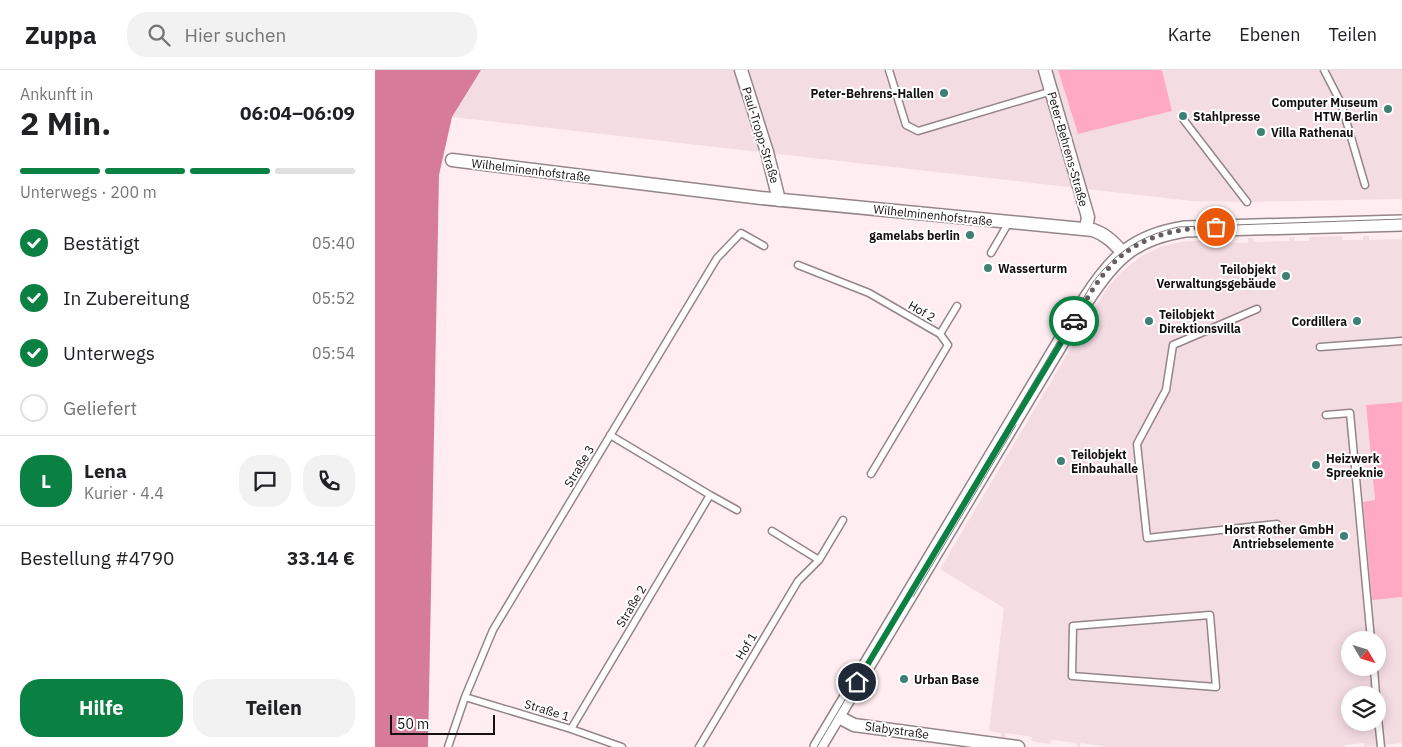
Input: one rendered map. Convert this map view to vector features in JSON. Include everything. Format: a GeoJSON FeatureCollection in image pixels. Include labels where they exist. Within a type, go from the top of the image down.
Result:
{"type":"FeatureCollection","features":[{"type":"Feature","properties":{"kind":"street","name":"Paul-Tropp-Straße"},"geometry":{"type":"LineString","coordinates":[[741,70],[769,160],[779,200]]}},
{"type":"Feature","properties":{"kind":"street","name":"Peter-Behrens-Straße"},"geometry":{"type":"LineString","coordinates":[[1045,70],[1088,217],[1086,229]]}},
{"type":"Feature","properties":{"kind":"street","name":"Wilhelminenhofstraße"},"geometry":{"type":"LineString","coordinates":[[452,160],[779,200],[1086,229],[1104,234],[1124,254]]}},
{"type":"Feature","properties":{"kind":"street"},"geometry":{"type":"LineString","coordinates":[[818,747],[1086,300],[1109,268],[1124,254],[1148,239],[1185,229],[1402,223]]}},
{"type":"Feature","properties":{"kind":"street","name":"Slabystraße"},"geometry":{"type":"LineString","coordinates":[[837,716],[854,725],[1018,747]]}},
{"type":"Feature","properties":{"kind":"lane"},"geometry":{"type":"LineString","coordinates":[[889,70],[906,125],[917,130],[1052,91]]}},
{"type":"Feature","properties":{"kind":"lane"},"geometry":{"type":"LineString","coordinates":[[1324,70],[1341,103],[1365,185]]}},
{"type":"Feature","properties":{"kind":"lane"},"geometry":{"type":"LineString","coordinates":[[1183,119],[1247,202]]}},
{"type":"Feature","properties":{"kind":"lane"},"geometry":{"type":"LineString","coordinates":[[991,253],[1009,222]]}},
{"type":"Feature","properties":{"kind":"lane","name":"Straße 3"},"geometry":{"type":"LineString","coordinates":[[449,747],[465,696],[493,630],[717,258],[741,233],[763,246]]}},
{"type":"Feature","properties":{"kind":"lane","name":"Hof 2"},"geometry":{"type":"LineString","coordinates":[[798,265],[869,293],[941,334],[948,345],[871,474]]}},
{"type":"Feature","properties":{"kind":"lane"},"geometry":{"type":"LineString","coordinates":[[941,334],[957,306]]}},
{"type":"Feature","properties":{"kind":"lane"},"geometry":{"type":"LineString","coordinates":[[1257,309],[1173,345],[1166,390],[1137,444],[1147,538],[1277,524]]}},
{"type":"Feature","properties":{"kind":"lane"},"geometry":{"type":"LineString","coordinates":[[1320,346],[1402,341]]}},
{"type":"Feature","properties":{"kind":"lane"},"geometry":{"type":"LineString","coordinates":[[1326,415],[1350,412],[1370,631]]}},
{"type":"Feature","properties":{"kind":"lane"},"geometry":{"type":"LineString","coordinates":[[610,436],[737,510]]}},
{"type":"Feature","properties":{"kind":"lane","name":"Straße 2"},"geometry":{"type":"LineString","coordinates":[[571,729],[710,495]]}},
{"type":"Feature","properties":{"kind":"lane","name":"Hof 1"},"geometry":{"type":"LineString","coordinates":[[699,747],[798,581],[819,560],[843,520]]}},
{"type":"Feature","properties":{"kind":"lane"},"geometry":{"type":"LineString","coordinates":[[772,531],[819,560]]}},
{"type":"Feature","properties":{"kind":"lane"},"geometry":{"type":"LineString","coordinates":[[1210,615],[1215,687],[1072,676],[1073,626],[1155,618],[1210,615]]}},
{"type":"Feature","properties":{"kind":"lane","name":"Straße 1"},"geometry":{"type":"LineString","coordinates":[[465,696],[622,747]]}},
{"type":"Feature","properties":{"kind":"lane"},"geometry":{"type":"LineString","coordinates":[[1379,731],[1381,747]]}},
{"type":"Feature","properties":{"kind":"shaded area"},"geometry":{"type":"Polygon","coordinates":[[[375,70],[481,70],[452,117],[439,175],[428,747],[375,747],[375,70]]]}},
{"type":"Feature","properties":{"kind":"shaded area"},"geometry":{"type":"Polygon","coordinates":[[[481,70],[1058,70],[1078,134],[1172,111],[1162,70],[1402,70],[1402,199],[1247,202],[1192,201],[452,117],[481,70]]]}},
{"type":"Feature","properties":{"kind":"shaded area"},"geometry":{"type":"Polygon","coordinates":[[[1058,70],[1162,70],[1172,111],[1078,134],[1058,70]]]}},
{"type":"Feature","properties":{"kind":"shaded area"},"geometry":{"type":"Polygon","coordinates":[[[1342,236],[1342,240],[1363,240],[1363,236],[1369,236],[1369,240],[1402,239],[1402,402],[1366,405],[1375,501],[1363,502],[1372,599],[1402,597],[1402,743],[1366,747],[1364,747],[1364,743],[1345,745],[1345,747],[1107,747],[1081,743],[1080,747],[1077,747],[1076,743],[1051,740],[1050,744],[1031,741],[1032,737],[1006,733],[1005,738],[1001,737],[1001,733],[989,731],[1004,608],[940,569],[1109,286],[1118,275],[1140,257],[1160,247],[1180,242],[1217,239],[1217,243],[1248,243],[1248,238],[1253,238],[1254,242],[1289,241],[1289,238],[1294,237],[1295,241],[1309,241],[1309,237],[1342,236]]]}},
{"type":"Feature","properties":{"kind":"shaded area"},"geometry":{"type":"Polygon","coordinates":[[[1402,402],[1402,597],[1372,600],[1363,502],[1375,500],[1366,405],[1402,402]]]}},
{"type":"Feature","properties":{"kind":"tram line"},"geometry":{"type":"LineString","coordinates":[[817,747],[1093,282],[1111,262],[1141,240],[1178,227],[1402,219]]}},
{"type":"Feature","properties":{"kind":"tram line"},"geometry":{"type":"LineString","coordinates":[[913,597],[1016,425]]}},
{"type":"Feature","properties":{"kind":"way so far"},"geometry":{"type":"LineString","coordinates":[[1074,321],[1102,276],[1124,254],[1139,244],[1158,235],[1171,232],[1216,227]]}},
{"type":"Feature","properties":{"kind":"place","name":"Peter-Behrens-Hallen"},"geometry":{"type":"Point","coordinates":[944,93]}},
{"type":"Feature","properties":{"kind":"place","name":"Computer Museum HTW Berlin"},"geometry":{"type":"Point","coordinates":[1388,109]}},
{"type":"Feature","properties":{"kind":"place","name":"Stahlpresse"},"geometry":{"type":"Point","coordinates":[1183,116]}},
{"type":"Feature","properties":{"kind":"place","name":"Villa Rathenau"},"geometry":{"type":"Point","coordinates":[1261,132]}},
{"type":"Feature","properties":{"kind":"place","name":"gamelabs berlin"},"geometry":{"type":"Point","coordinates":[970,235]}},
{"type":"Feature","properties":{"kind":"place","name":"Wasserturm"},"geometry":{"type":"Point","coordinates":[988,268]}},
{"type":"Feature","properties":{"kind":"place","name":"Teilobjekt Verwaltungsgebäude"},"geometry":{"type":"Point","coordinates":[1286,276]}},
{"type":"Feature","properties":{"kind":"place","name":"Teilobjekt Direktionsvilla"},"geometry":{"type":"Point","coordinates":[1149,321]}},
{"type":"Feature","properties":{"kind":"place","name":"Cordillera"},"geometry":{"type":"Point","coordinates":[1357,321]}},
{"type":"Feature","properties":{"kind":"place","name":"Teilobjekt Einbauhalle"},"geometry":{"type":"Point","coordinates":[1061,461]}},
{"type":"Feature","properties":{"kind":"place","name":"Heizwerk Spreeknie"},"geometry":{"type":"Point","coordinates":[1316,465]}},
{"type":"Feature","properties":{"kind":"place","name":"Horst Rother GmbH Antriebselemente"},"geometry":{"type":"Point","coordinates":[1344,536]}},
{"type":"Feature","properties":{"kind":"place","name":"Urban Base"},"geometry":{"type":"Point","coordinates":[904,679]}},
{"type":"Feature","properties":{"kind":"route"},"geometry":{"type":"LineString","coordinates":[[857,682],[1074,321]]}}]}
